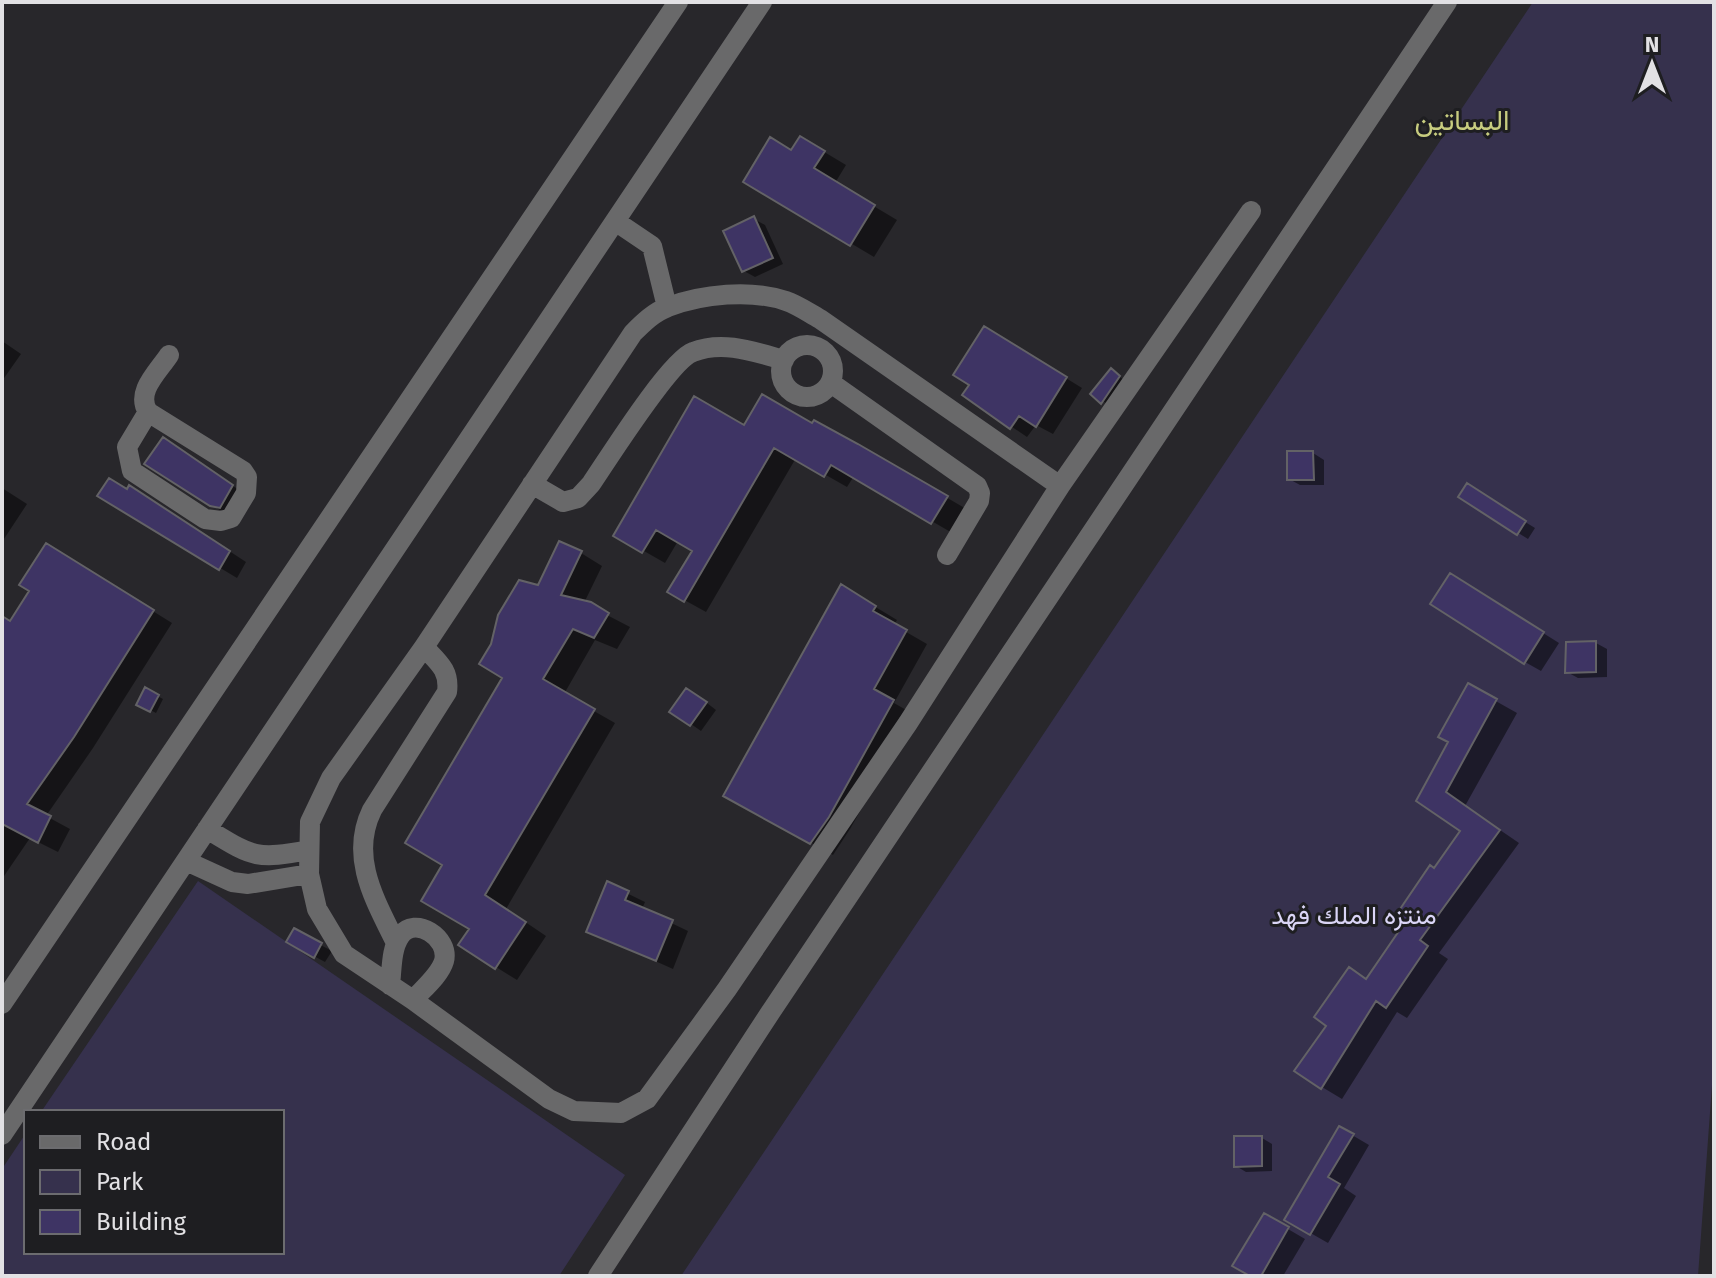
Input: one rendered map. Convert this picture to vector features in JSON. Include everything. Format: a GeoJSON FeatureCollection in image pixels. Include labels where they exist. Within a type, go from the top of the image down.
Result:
{"type":"FeatureCollection","features":[{"type":"Feature","properties":{"kind":"street"},"geometry":{"type":"LineString","coordinates":[[2,1004],[678,2]]}},
{"type":"Feature","properties":{"kind":"street"},"geometry":{"type":"LineString","coordinates":[[2,1135],[762,2]]}},
{"type":"Feature","properties":{"kind":"street"},"geometry":{"type":"LineString","coordinates":[[598,1276],[770,1013],[1447,2]]}},
{"type":"Feature","properties":{"kind":"street"},"geometry":{"type":"LineString","coordinates":[[1060,486],[820,319],[786,301],[744,295],[706,297],[667,307],[650,317],[633,333],[424,647],[331,778],[310,822],[309,874],[317,909],[344,954],[549,1099],[574,1111],[621,1113],[647,1099],[736,976],[908,723],[1060,486],[1251,211]]}},
{"type":"Feature","properties":{"kind":"street"},"geometry":{"type":"LineString","coordinates":[[615,221],[652,246],[667,307]]}},
{"type":"Feature","properties":{"kind":"street"},"geometry":{"type":"LineString","coordinates":[[802,346],[813,346],[824,351],[831,360],[831,383],[824,391],[802,397],[784,383],[781,372],[784,360],[791,351],[802,346]]}},
{"type":"Feature","properties":{"kind":"street"},"geometry":{"type":"LineString","coordinates":[[532,484],[563,502],[578,498],[671,370],[690,352],[714,347],[741,348],[784,360]]}},
{"type":"Feature","properties":{"kind":"street"},"geometry":{"type":"LineString","coordinates":[[148,412],[127,447],[132,471],[205,519],[221,521],[231,518],[246,493],[247,477],[243,471],[148,412],[143,403],[144,392],[169,355]]}},
{"type":"Feature","properties":{"kind":"street"},"geometry":{"type":"LineString","coordinates":[[831,383],[977,486],[979,501],[947,555]]}},
{"type":"Feature","properties":{"kind":"street"},"geometry":{"type":"LineString","coordinates":[[396,943],[365,876],[362,839],[372,810],[447,692],[449,680],[445,668],[424,647]]}},
{"type":"Feature","properties":{"kind":"street"},"geometry":{"type":"LineString","coordinates":[[207,829],[245,852],[258,855],[309,850]]}},
{"type":"Feature","properties":{"kind":"street"},"geometry":{"type":"LineString","coordinates":[[186,861],[232,882],[248,884],[309,874]]}},
{"type":"Feature","properties":{"kind":"street"},"geometry":{"type":"LineString","coordinates":[[390,985],[396,943],[402,932],[410,929],[433,933],[441,939],[445,958],[441,969],[413,1000]]}},
{"type":"Feature","properties":{"kind":"green space","name":"منتزه الملك فهد"},"geometry":{"type":"Polygon","coordinates":[[[1533,2],[1714,2],[1714,1058],[1698,1276],[681,1276],[1533,2]]]}},
{"type":"Feature","properties":{"kind":"green space"},"geometry":{"type":"Polygon","coordinates":[[[198,881],[625,1175],[559,1276],[2,1276],[2,1169],[24,1136],[24,1254],[284,1254],[284,1110],[42,1110],[198,881]]]}},
{"type":"Feature","properties":{"kind":"building"},"geometry":{"type":"Polygon","coordinates":[[[800,136],[825,151],[814,168],[875,205],[850,246],[743,182],[770,137],[791,150],[800,136]]]}},
{"type":"Feature","properties":{"kind":"building"},"geometry":{"type":"Polygon","coordinates":[[[754,216],[773,258],[742,272],[723,231],[754,216]]]}},
{"type":"Feature","properties":{"kind":"building"},"geometry":{"type":"Polygon","coordinates":[[[984,326],[1067,377],[1036,427],[1019,416],[1010,429],[962,395],[969,385],[953,375],[984,326]]]}},
{"type":"Feature","properties":{"kind":"building"},"geometry":{"type":"Polygon","coordinates":[[[1111,368],[1120,376],[1101,404],[1090,394],[1111,368]]]}},
{"type":"Feature","properties":{"kind":"building"},"geometry":{"type":"Polygon","coordinates":[[[762,394],[948,496],[931,524],[831,465],[824,477],[774,448],[684,602],[667,592],[692,551],[656,530],[642,553],[613,536],[694,396],[744,425],[762,394]]]}},
{"type":"Feature","properties":{"kind":"building"},"geometry":{"type":"Polygon","coordinates":[[[163,437],[233,485],[220,508],[210,506],[144,464],[163,437]]]}},
{"type":"Feature","properties":{"kind":"building"},"geometry":{"type":"Polygon","coordinates":[[[1287,451],[1313,451],[1314,480],[1287,480],[1287,451]]]}},
{"type":"Feature","properties":{"kind":"building"},"geometry":{"type":"Polygon","coordinates":[[[109,478],[127,489],[129,485],[230,551],[219,570],[97,496],[109,478]]]}},
{"type":"Feature","properties":{"kind":"building"},"geometry":{"type":"Polygon","coordinates":[[[1467,483],[1526,521],[1517,535],[1458,497],[1467,483]]]}},
{"type":"Feature","properties":{"kind":"building"},"geometry":{"type":"Polygon","coordinates":[[[559,541],[582,551],[561,595],[591,602],[609,613],[594,638],[573,629],[543,679],[595,709],[485,895],[526,922],[495,969],[458,945],[469,929],[421,901],[442,865],[405,843],[502,678],[479,664],[491,644],[498,615],[519,580],[538,585],[559,541]]]}},
{"type":"Feature","properties":{"kind":"building"},"geometry":{"type":"Polygon","coordinates":[[[46,543],[154,610],[74,737],[27,804],[51,816],[38,843],[2,824],[2,616],[10,621],[29,591],[19,585],[46,543]]]}},
{"type":"Feature","properties":{"kind":"building"},"geometry":{"type":"Polygon","coordinates":[[[1450,573],[1544,632],[1524,664],[1430,604],[1450,573]]]}},
{"type":"Feature","properties":{"kind":"building"},"geometry":{"type":"Polygon","coordinates":[[[841,584],[876,606],[873,611],[907,630],[874,689],[894,700],[829,817],[810,844],[723,796],[841,584]]]}},
{"type":"Feature","properties":{"kind":"building"},"geometry":{"type":"Polygon","coordinates":[[[1596,641],[1596,672],[1565,673],[1566,642],[1596,641]]]}},
{"type":"Feature","properties":{"kind":"building"},"geometry":{"type":"Polygon","coordinates":[[[1468,683],[1497,699],[1446,792],[1500,830],[1420,940],[1428,946],[1386,1008],[1376,1001],[1321,1089],[1294,1071],[1326,1026],[1314,1017],[1349,967],[1366,979],[1403,925],[1394,918],[1430,865],[1434,868],[1460,831],[1416,801],[1448,742],[1438,737],[1468,683]]]}},
{"type":"Feature","properties":{"kind":"building"},"geometry":{"type":"Polygon","coordinates":[[[145,687],[159,695],[150,712],[136,705],[145,687]]]}},
{"type":"Feature","properties":{"kind":"building"},"geometry":{"type":"Polygon","coordinates":[[[686,688],[707,702],[690,726],[669,712],[686,688]]]}},
{"type":"Feature","properties":{"kind":"building"},"geometry":{"type":"Polygon","coordinates":[[[607,881],[629,891],[625,900],[673,920],[656,961],[586,932],[607,881]]]}},
{"type":"Feature","properties":{"kind":"building"},"geometry":{"type":"Polygon","coordinates":[[[294,928],[322,943],[314,958],[286,942],[294,928]]]}},
{"type":"Feature","properties":{"kind":"building"},"geometry":{"type":"Polygon","coordinates":[[[1339,1126],[1354,1134],[1328,1177],[1340,1184],[1310,1235],[1284,1220],[1339,1126]]]}},
{"type":"Feature","properties":{"kind":"building"},"geometry":{"type":"Polygon","coordinates":[[[1234,1136],[1262,1136],[1262,1166],[1234,1167],[1234,1136]]]}},
{"type":"Feature","properties":{"kind":"building"},"geometry":{"type":"Polygon","coordinates":[[[1264,1213],[1289,1227],[1261,1276],[1250,1276],[1232,1266],[1264,1213]]]}},
{"type":"Feature","properties":{"kind":"district","name":"البساتين"},"geometry":{"type":"Point","coordinates":[1462,120]}}]}
